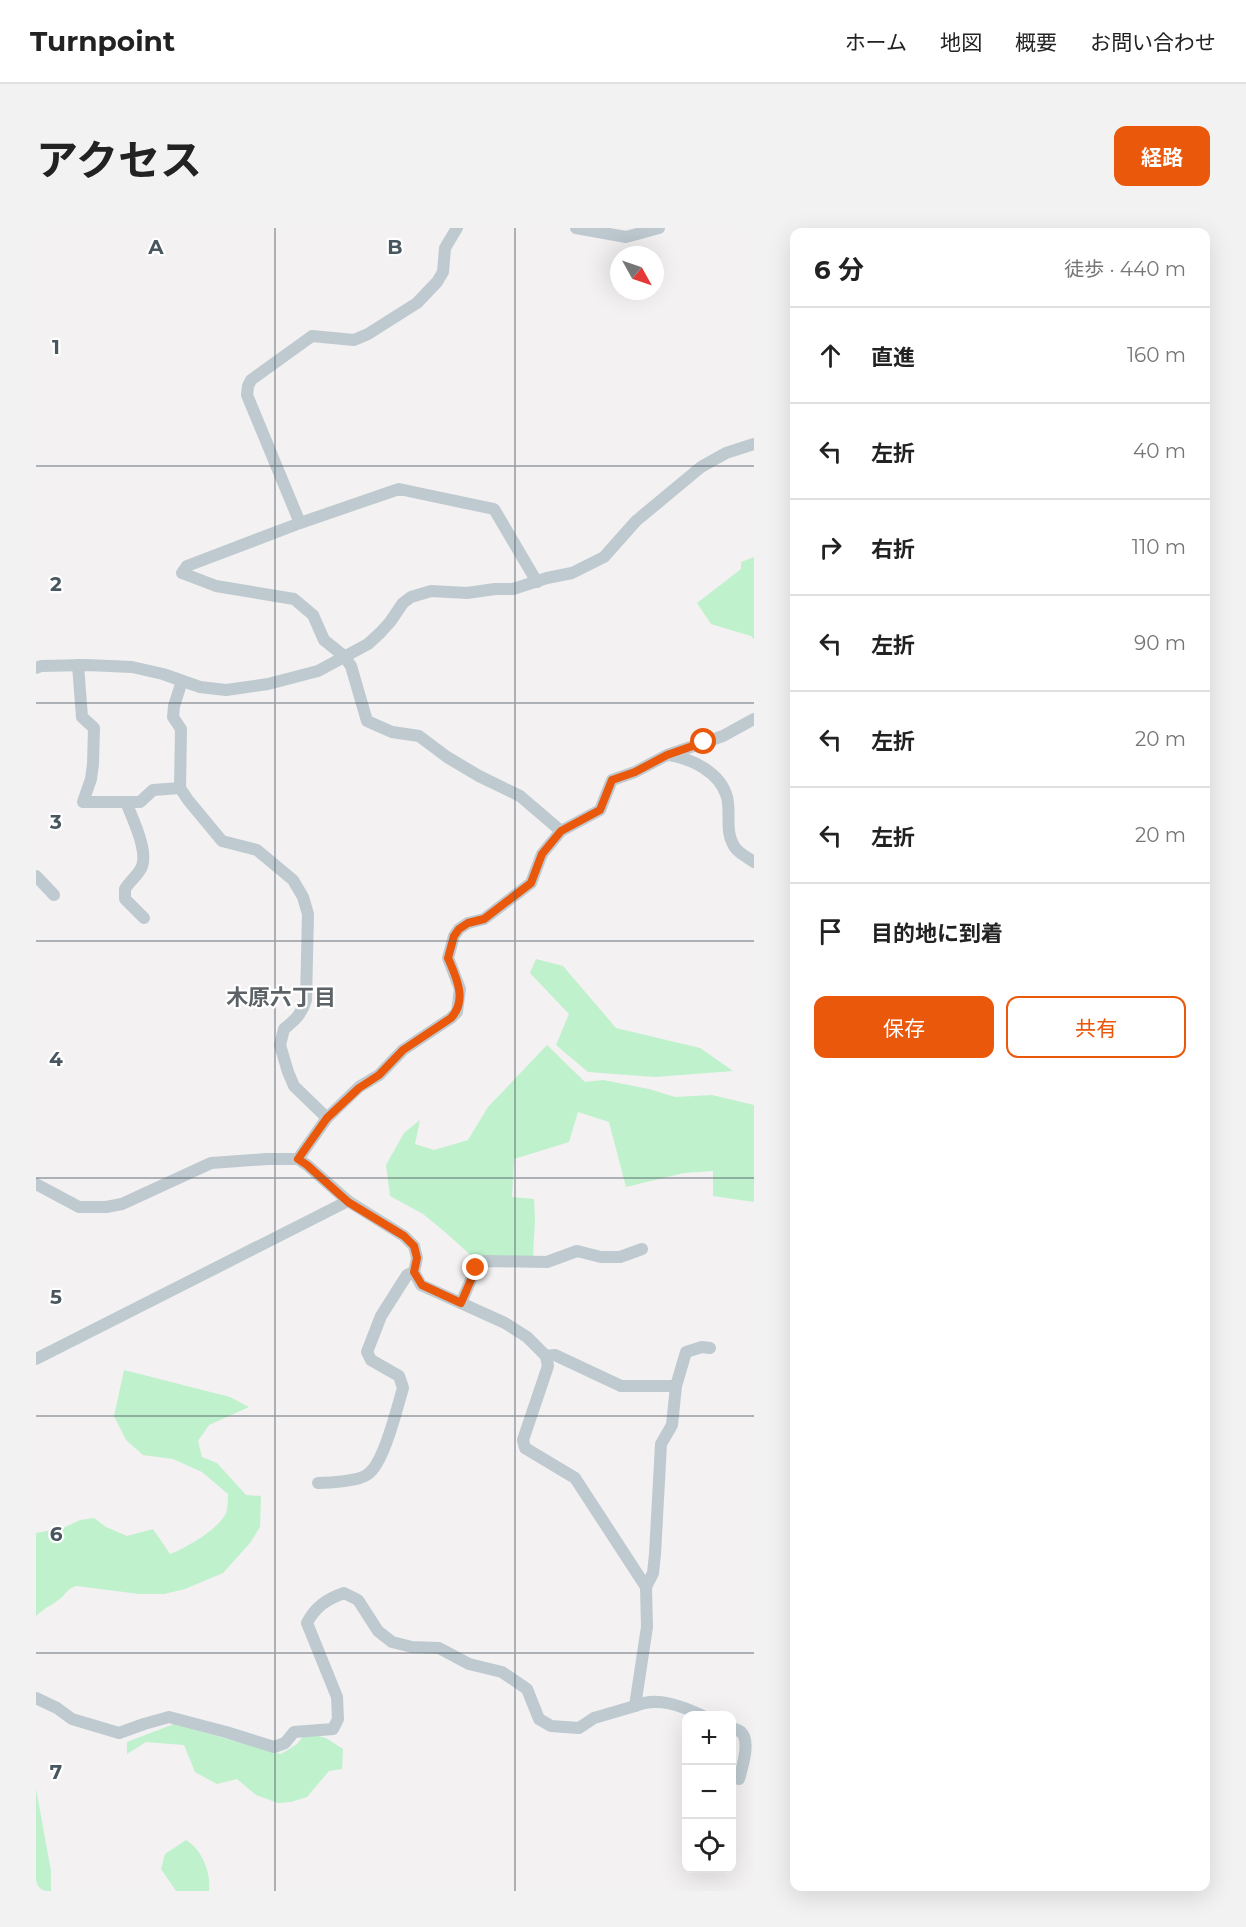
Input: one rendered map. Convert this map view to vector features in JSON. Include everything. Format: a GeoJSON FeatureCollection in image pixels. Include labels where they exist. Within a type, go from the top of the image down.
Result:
{"type":"FeatureCollection","features":[{"type":"Feature","properties":{"kind":"street"},"geometry":{"type":"LineString","coordinates":[[300,523],[247,395],[251,380],[312,336],[354,340],[368,334],[417,303],[437,282],[443,272],[445,248],[457,228]]}},
{"type":"Feature","properties":{"kind":"street"},"geometry":{"type":"LineString","coordinates":[[576,228],[626,237],[659,228]]}},
{"type":"Feature","properties":{"kind":"street"},"geometry":{"type":"LineString","coordinates":[[36,668],[78,665],[132,667],[163,674],[200,687],[226,690],[268,684],[318,671],[368,644],[390,622],[403,603],[411,597],[431,591],[467,593],[513,589],[572,573],[604,557],[636,521],[701,466],[726,453],[754,444]]}},
{"type":"Feature","properties":{"kind":"street"},"geometry":{"type":"LineString","coordinates":[[537,582],[494,509],[399,489],[300,523],[187,566],[182,573],[216,586],[294,598],[313,615],[324,640],[344,656],[351,666],[367,721],[392,732],[419,736],[447,757],[520,796],[561,831]]}},
{"type":"Feature","properties":{"kind":"street"},"geometry":{"type":"LineString","coordinates":[[78,665],[82,717],[94,728],[91,778],[83,802],[140,802],[153,790],[180,788]]}},
{"type":"Feature","properties":{"kind":"street"},"geometry":{"type":"LineString","coordinates":[[182,681],[173,717],[181,729],[180,788],[188,801],[222,841],[257,850],[293,880],[303,897],[308,914],[306,1000],[303,1011],[284,1029],[280,1045],[294,1086],[327,1118]]}},
{"type":"Feature","properties":{"kind":"street"},"geometry":{"type":"LineString","coordinates":[[298,1159],[327,1118],[359,1088],[379,1075],[403,1050],[457,1012],[460,989],[448,958],[454,936],[468,923],[484,919],[531,883],[542,854],[561,831],[600,810],[612,780],[635,772],[667,755],[723,736],[754,718]]}},
{"type":"Feature","properties":{"kind":"street"},"geometry":{"type":"LineString","coordinates":[[667,755],[682,757],[715,776],[726,797],[729,837],[734,847],[754,862]]}},
{"type":"Feature","properties":{"kind":"street"},"geometry":{"type":"LineString","coordinates":[[126,802],[142,845],[144,858],[142,869],[124,889],[125,899],[144,918]]}},
{"type":"Feature","properties":{"kind":"street"},"geometry":{"type":"LineString","coordinates":[[36,876],[54,895]]}},
{"type":"Feature","properties":{"kind":"street"},"geometry":{"type":"LineString","coordinates":[[36,1184],[79,1207],[106,1207],[122,1204],[211,1163],[298,1159],[348,1202],[404,1236],[414,1246],[417,1258],[414,1272],[422,1285],[505,1323],[527,1337],[546,1356],[548,1366],[523,1440],[525,1448],[575,1478],[646,1587]]}},
{"type":"Feature","properties":{"kind":"street"},"geometry":{"type":"LineString","coordinates":[[36,1359],[348,1202]]}},
{"type":"Feature","properties":{"kind":"street"},"geometry":{"type":"LineString","coordinates":[[461,1303],[476,1268],[485,1261],[547,1262],[578,1251],[601,1257],[620,1257],[642,1249]]}},
{"type":"Feature","properties":{"kind":"street"},"geometry":{"type":"LineString","coordinates":[[318,1483],[333,1483],[367,1476],[379,1462],[403,1388],[399,1376],[371,1360],[367,1352],[381,1316],[407,1275],[414,1272]]}},
{"type":"Feature","properties":{"kind":"street"},"geometry":{"type":"LineString","coordinates":[[635,1706],[647,1628],[646,1587],[653,1573],[655,1554],[661,1444],[672,1425],[676,1386],[686,1352],[702,1347],[710,1348]]}},
{"type":"Feature","properties":{"kind":"street"},"geometry":{"type":"LineString","coordinates":[[546,1356],[555,1355],[621,1386],[676,1386]]}},
{"type":"Feature","properties":{"kind":"street"},"geometry":{"type":"LineString","coordinates":[[36,1698],[57,1708],[72,1719],[118,1734],[169,1717],[274,1747],[285,1743],[294,1732],[333,1729],[338,1719],[337,1697],[307,1623],[312,1614],[329,1599],[344,1593],[358,1600],[378,1631],[392,1642],[412,1647],[439,1648],[469,1664],[502,1672],[527,1689],[539,1719],[551,1726],[579,1728],[594,1718],[645,1701],[677,1704],[692,1711]]}},
{"type":"Feature","properties":{"kind":"street"},"geometry":{"type":"LineString","coordinates":[[736,1730],[741,1732],[745,1739],[746,1754],[739,1779]]}},
{"type":"Feature","properties":{"kind":"green space"},"geometry":{"type":"Polygon","coordinates":[[[754,557],[754,639],[751,636],[711,624],[697,603],[741,569],[741,562],[754,557]]]}},
{"type":"Feature","properties":{"kind":"green space"},"geometry":{"type":"Polygon","coordinates":[[[536,959],[563,966],[616,1028],[700,1048],[733,1071],[655,1077],[588,1072],[556,1045],[569,1014],[530,973],[536,959]]]}},
{"type":"Feature","properties":{"kind":"green space"},"geometry":{"type":"Polygon","coordinates":[[[547,1045],[585,1082],[603,1080],[649,1089],[675,1097],[712,1095],[754,1105],[754,1202],[713,1196],[713,1171],[684,1173],[626,1187],[609,1122],[578,1112],[569,1142],[514,1159],[512,1197],[534,1199],[533,1256],[475,1259],[423,1214],[390,1196],[386,1165],[404,1133],[420,1120],[415,1144],[434,1150],[468,1140],[488,1107],[547,1045]]]}},
{"type":"Feature","properties":{"kind":"green space"},"geometry":{"type":"Polygon","coordinates":[[[124,1370],[230,1397],[249,1407],[209,1425],[198,1441],[202,1457],[217,1463],[246,1495],[261,1496],[260,1527],[250,1543],[223,1573],[185,1589],[164,1594],[139,1594],[77,1586],[36,1616],[36,1533],[63,1528],[80,1520],[94,1518],[106,1527],[127,1536],[153,1529],[170,1554],[193,1543],[217,1525],[226,1513],[228,1494],[202,1472],[173,1459],[143,1455],[126,1440],[114,1416],[124,1370]]]}},
{"type":"Feature","properties":{"kind":"green space"},"geometry":{"type":"Polygon","coordinates":[[[174,1724],[281,1754],[297,1744],[306,1733],[326,1738],[343,1749],[342,1769],[329,1771],[307,1797],[278,1803],[256,1795],[237,1779],[217,1784],[195,1772],[184,1745],[146,1742],[127,1754],[127,1742],[174,1724]]]}},
{"type":"Feature","properties":{"kind":"green space"},"geometry":{"type":"Polygon","coordinates":[[[36,1789],[51,1871],[51,1891],[36,1891],[36,1789]]]}},
{"type":"Feature","properties":{"kind":"green space"},"geometry":{"type":"Polygon","coordinates":[[[186,1840],[197,1850],[204,1862],[209,1891],[176,1891],[161,1869],[165,1854],[186,1840]]]}},
{"type":"Feature","properties":{"kind":"district","name":"木原六丁目"},"geometry":{"type":"Point","coordinates":[281,997]}},
{"type":"Feature","properties":{"kind":"route"},"geometry":{"type":"LineString","coordinates":[[476,1268],[461,1303],[422,1285],[414,1272],[417,1258],[414,1246],[404,1236],[348,1202],[298,1159],[327,1118],[359,1088],[379,1075],[403,1050],[457,1012],[460,989],[448,958],[454,936],[459,929],[468,923],[484,919],[531,883],[542,854],[561,831],[600,810],[612,780],[635,772],[667,755],[704,742]]}}]}
